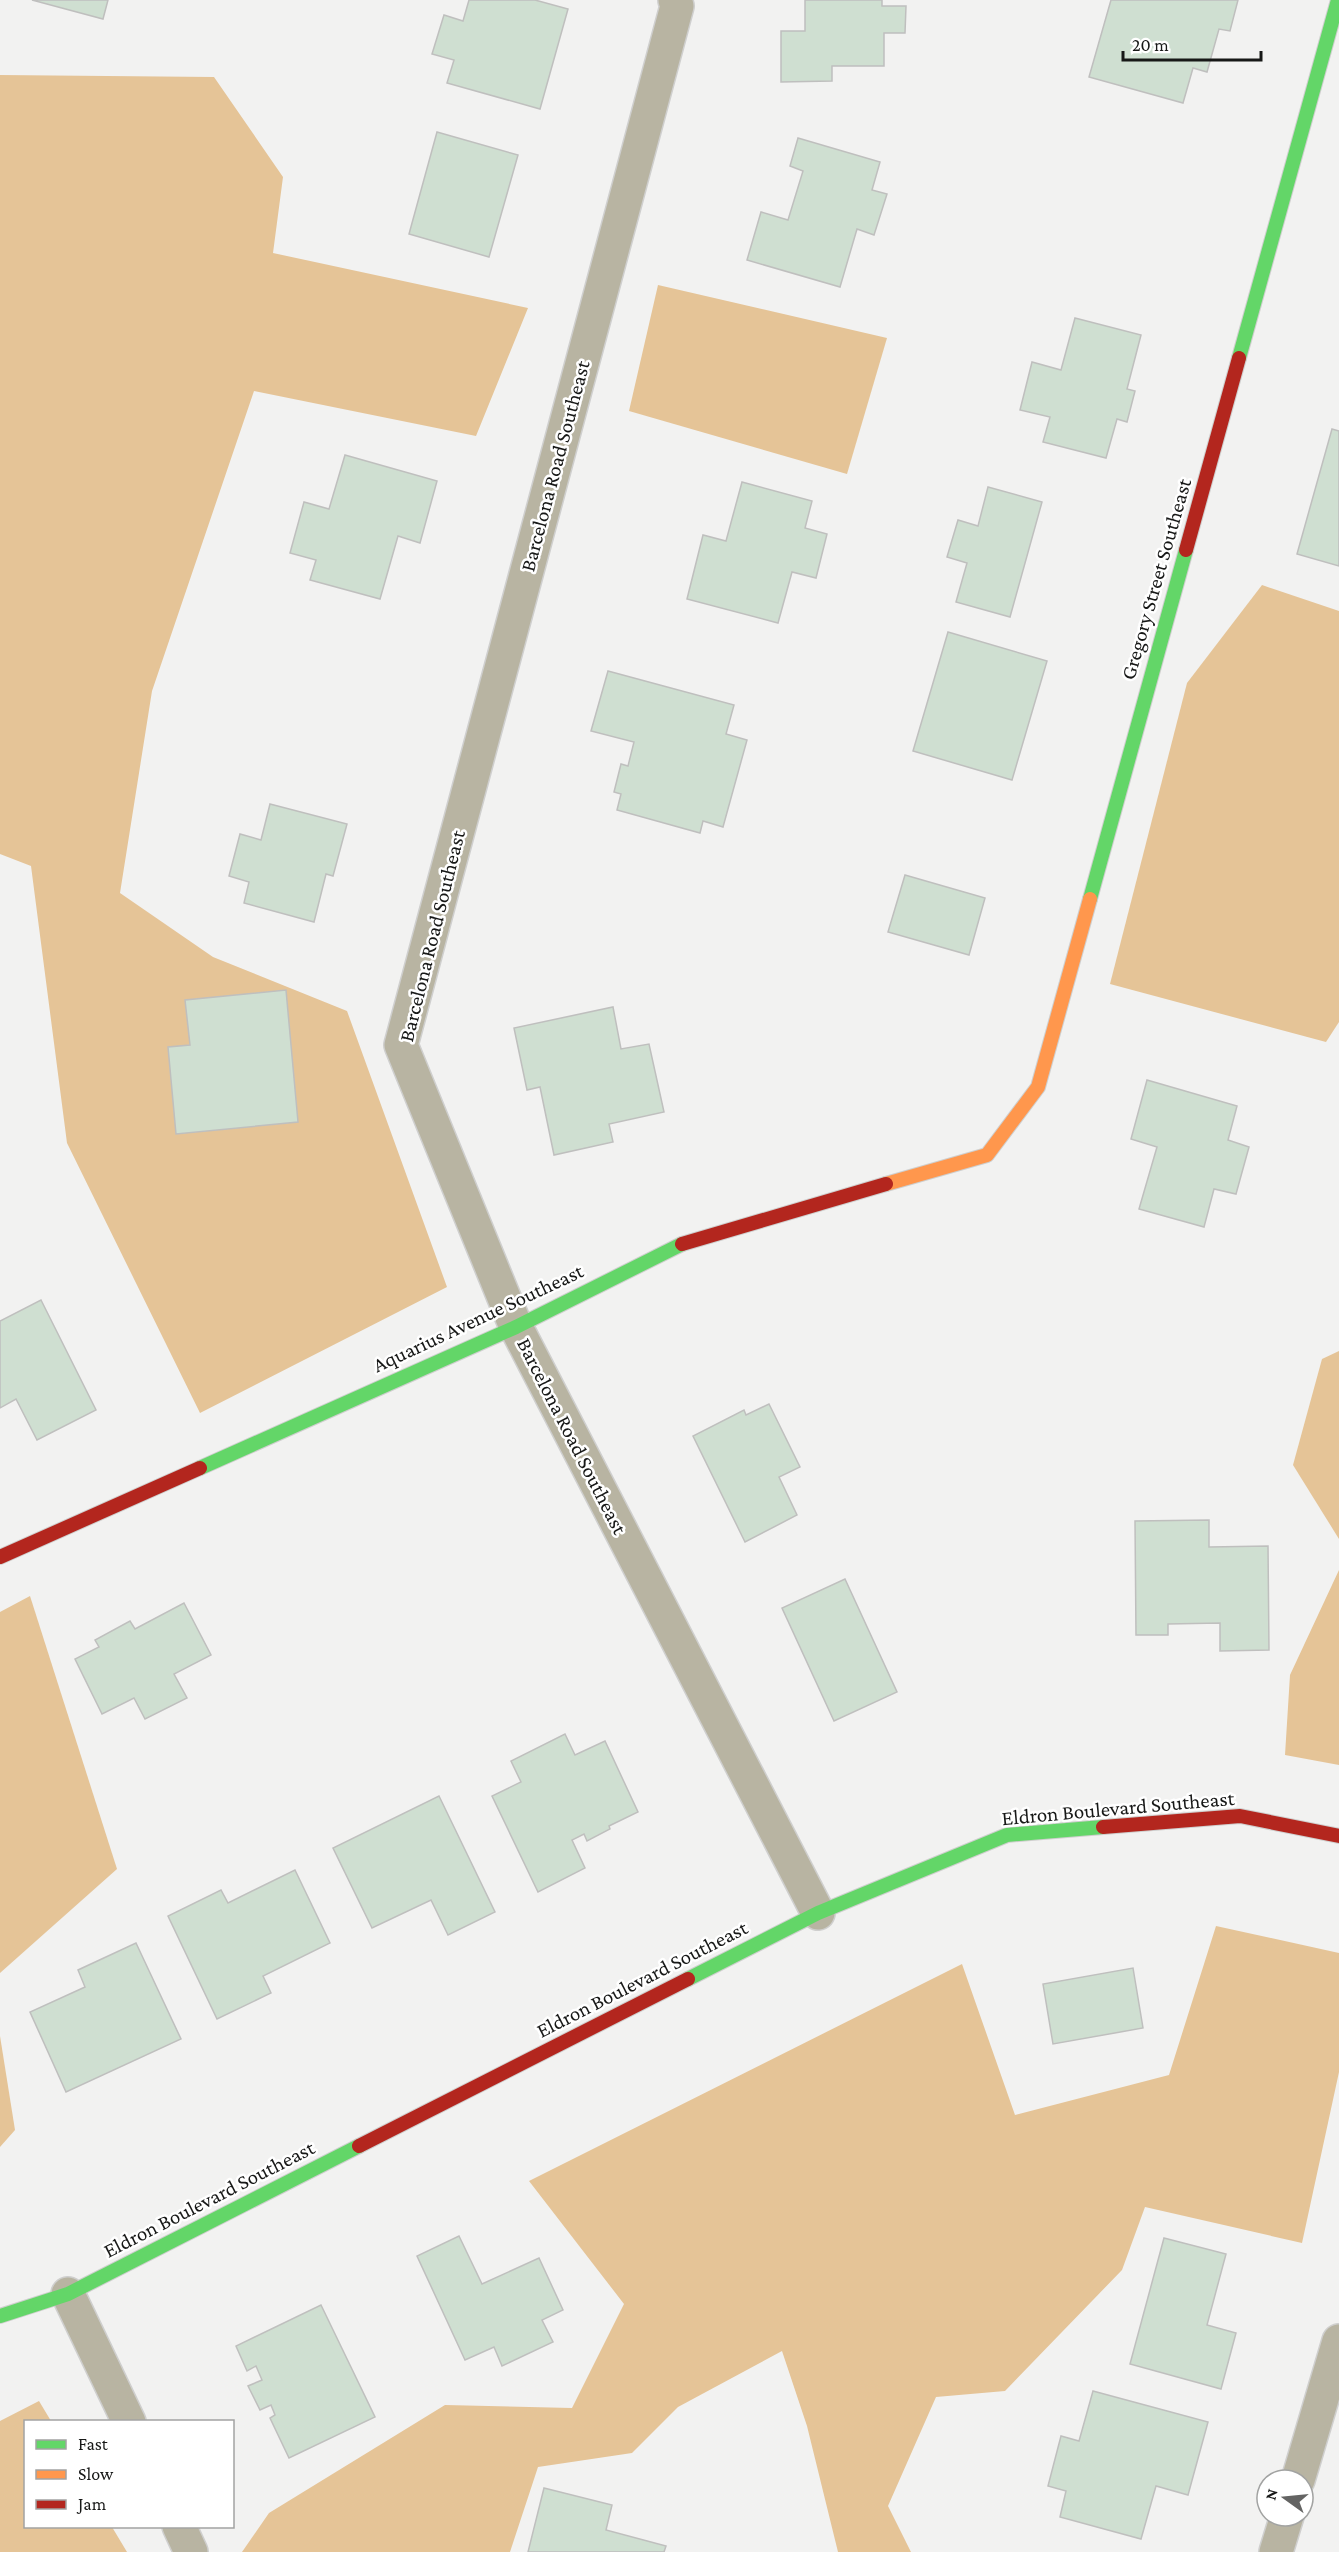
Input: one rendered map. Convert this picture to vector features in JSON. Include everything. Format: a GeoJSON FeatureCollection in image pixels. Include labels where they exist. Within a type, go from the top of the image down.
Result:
{"type":"FeatureCollection","features":[{"type":"Feature","properties":{"kind":"street","name":"Barcelona Road Southeast"},"geometry":{"type":"LineString","coordinates":[[675,0],[677,6],[401,1044],[516,1327],[818,1913]]}},
{"type":"Feature","properties":{"kind":"street","name":"Gregory Street Southeast"},"geometry":{"type":"LineString","coordinates":[[987,1155],[1038,1087],[1338,0]]}},
{"type":"Feature","properties":{"kind":"street","name":"Aquarius Avenue Southeast"},"geometry":{"type":"LineString","coordinates":[[0,1557],[516,1327],[683,1243],[987,1155]]}},
{"type":"Feature","properties":{"kind":"street","name":"Eldron Boulevard Southeast"},"geometry":{"type":"LineString","coordinates":[[0,2316],[68,2294],[818,1913],[1007,1835],[1240,1816],[1339,1836]]}},
{"type":"Feature","properties":{"kind":"street"},"geometry":{"type":"LineString","coordinates":[[68,2294],[129,2420]]}},
{"type":"Feature","properties":{"kind":"street"},"geometry":{"type":"LineString","coordinates":[[1302,2468],[1339,2341]]}},
{"type":"Feature","properties":{"kind":"street"},"geometry":{"type":"LineString","coordinates":[[180,2528],[191,2552]]}},
{"type":"Feature","properties":{"kind":"street"},"geometry":{"type":"LineString","coordinates":[[1276,2552],[1283,2528]]}},
{"type":"Feature","properties":{"kind":"shaded area"},"geometry":{"type":"Polygon","coordinates":[[[0,75],[214,77],[283,177],[273,253],[528,308],[476,436],[254,391],[152,691],[120,893],[213,957],[347,1011],[447,1287],[200,1413],[67,1143],[31,866],[0,854],[0,75]]]}},
{"type":"Feature","properties":{"kind":"shaded area"},"geometry":{"type":"Polygon","coordinates":[[[658,285],[887,338],[847,474],[629,411],[658,285]]]}},
{"type":"Feature","properties":{"kind":"shaded area"},"geometry":{"type":"Polygon","coordinates":[[[1262,585],[1339,611],[1339,1022],[1326,1042],[1110,984],[1187,683],[1262,585]]]}},
{"type":"Feature","properties":{"kind":"shaded area"},"geometry":{"type":"Polygon","coordinates":[[[1339,1351],[1339,1539],[1293,1465],[1322,1359],[1339,1351]]]}},
{"type":"Feature","properties":{"kind":"shaded area"},"geometry":{"type":"Polygon","coordinates":[[[1339,1570],[1339,1765],[1285,1755],[1290,1675],[1339,1570]]]}},
{"type":"Feature","properties":{"kind":"shaded area"},"geometry":{"type":"Polygon","coordinates":[[[30,1596],[117,1869],[0,1973],[0,1612],[30,1596]]]}},
{"type":"Feature","properties":{"kind":"shaded area"},"geometry":{"type":"Polygon","coordinates":[[[1216,1926],[1339,1953],[1339,2072],[1302,2243],[1145,2207],[1122,2270],[1005,2391],[936,2397],[888,2506],[911,2552],[838,2552],[807,2426],[782,2351],[678,2407],[632,2453],[538,2467],[510,2552],[242,2552],[269,2513],[445,2405],[572,2408],[624,2304],[529,2181],[962,1964],[1015,2115],[1169,2075],[1216,1926]]]}},
{"type":"Feature","properties":{"kind":"shaded area"},"geometry":{"type":"Polygon","coordinates":[[[0,2036],[15,2130],[0,2147],[0,2036]]]}},
{"type":"Feature","properties":{"kind":"shaded area"},"geometry":{"type":"Polygon","coordinates":[[[39,2401],[50,2420],[24,2420],[24,2528],[113,2528],[127,2552],[0,2552],[0,2421],[39,2401]]]}},
{"type":"Feature","properties":{"kind":"building"},"geometry":{"type":"Polygon","coordinates":[[[32,0],[108,0],[103,19],[32,0]]]}},
{"type":"Feature","properties":{"kind":"building"},"geometry":{"type":"Polygon","coordinates":[[[469,0],[535,0],[568,9],[540,109],[447,83],[454,60],[432,54],[444,15],[463,21],[469,0]]]}},
{"type":"Feature","properties":{"kind":"building"},"geometry":{"type":"Polygon","coordinates":[[[805,0],[882,0],[882,6],[906,6],[905,33],[884,33],[884,66],[832,66],[832,81],[781,82],[781,31],[805,31],[805,0]]]}},
{"type":"Feature","properties":{"kind":"building"},"geometry":{"type":"Polygon","coordinates":[[[1111,0],[1238,0],[1230,31],[1219,29],[1207,72],[1193,68],[1183,103],[1089,77],[1111,0]]]}},
{"type":"Feature","properties":{"kind":"building"},"geometry":{"type":"Polygon","coordinates":[[[437,132],[518,155],[489,257],[409,234],[437,132]]]}},
{"type":"Feature","properties":{"kind":"building"},"geometry":{"type":"Polygon","coordinates":[[[798,138],[880,162],[872,190],[887,194],[874,235],[857,229],[840,287],[747,260],[761,212],[788,220],[803,171],[790,166],[798,138]]]}},
{"type":"Feature","properties":{"kind":"building"},"geometry":{"type":"Polygon","coordinates":[[[1075,318],[1141,335],[1127,389],[1135,391],[1127,422],[1117,419],[1106,458],[1043,442],[1050,417],[1020,410],[1032,362],[1061,370],[1075,318]]]}},
{"type":"Feature","properties":{"kind":"building"},"geometry":{"type":"Polygon","coordinates":[[[1332,429],[1339,431],[1339,566],[1297,554],[1332,429]]]}},
{"type":"Feature","properties":{"kind":"building"},"geometry":{"type":"Polygon","coordinates":[[[345,455],[437,481],[420,543],[398,536],[380,599],[310,580],[316,560],[290,553],[304,502],[329,509],[345,455]]]}},
{"type":"Feature","properties":{"kind":"building"},"geometry":{"type":"Polygon","coordinates":[[[742,482],[812,501],[805,528],[827,534],[816,578],[792,572],[778,623],[687,599],[703,535],[726,541],[742,482]]]}},
{"type":"Feature","properties":{"kind":"building"},"geometry":{"type":"Polygon","coordinates":[[[988,487],[1042,502],[1010,617],[956,602],[967,563],[947,557],[958,520],[978,526],[988,487]]]}},
{"type":"Feature","properties":{"kind":"building"},"geometry":{"type":"Polygon","coordinates":[[[948,632],[1047,661],[1012,780],[913,751],[948,632]]]}},
{"type":"Feature","properties":{"kind":"building"},"geometry":{"type":"Polygon","coordinates":[[[608,671],[734,705],[726,734],[747,740],[723,827],[703,821],[700,833],[617,810],[621,794],[614,792],[621,764],[628,766],[634,742],[591,731],[608,671]]]}},
{"type":"Feature","properties":{"kind":"building"},"geometry":{"type":"Polygon","coordinates":[[[270,804],[347,824],[333,876],[326,874],[314,922],[244,903],[249,882],[229,876],[240,834],[261,840],[270,804]]]}},
{"type":"Feature","properties":{"kind":"building"},"geometry":{"type":"Polygon","coordinates":[[[905,875],[985,898],[969,955],[888,932],[905,875]]]}},
{"type":"Feature","properties":{"kind":"building"},"geometry":{"type":"Polygon","coordinates":[[[286,990],[298,1122],[176,1134],[168,1047],[190,1045],[185,1000],[286,990]]]}},
{"type":"Feature","properties":{"kind":"building"},"geometry":{"type":"Polygon","coordinates":[[[613,1007],[621,1049],[649,1044],[664,1112],[609,1124],[613,1142],[554,1155],[540,1087],[527,1090],[514,1028],[613,1007]]]}},
{"type":"Feature","properties":{"kind":"building"},"geometry":{"type":"Polygon","coordinates":[[[1147,1080],[1237,1106],[1228,1140],[1249,1147],[1236,1194],[1214,1189],[1204,1227],[1139,1209],[1157,1147],[1131,1139],[1147,1080]]]}},
{"type":"Feature","properties":{"kind":"building"},"geometry":{"type":"Polygon","coordinates":[[[41,1300],[96,1410],[37,1440],[16,1399],[0,1408],[0,1321],[41,1300]]]}},
{"type":"Feature","properties":{"kind":"building"},"geometry":{"type":"Polygon","coordinates":[[[769,1404],[800,1467],[779,1477],[797,1515],[745,1542],[693,1436],[744,1410],[746,1415],[769,1404]]]}},
{"type":"Feature","properties":{"kind":"building"},"geometry":{"type":"Polygon","coordinates":[[[1209,1520],[1209,1547],[1268,1546],[1269,1650],[1220,1651],[1220,1623],[1168,1624],[1168,1635],[1136,1635],[1135,1521],[1209,1520]]]}},
{"type":"Feature","properties":{"kind":"building"},"geometry":{"type":"Polygon","coordinates":[[[845,1579],[897,1692],[834,1721],[782,1608],[845,1579]]]}},
{"type":"Feature","properties":{"kind":"building"},"geometry":{"type":"Polygon","coordinates":[[[184,1603],[211,1655],[174,1674],[187,1698],[145,1719],[134,1698],[102,1714],[75,1659],[99,1647],[95,1640],[130,1621],[135,1629],[184,1603]]]}},
{"type":"Feature","properties":{"kind":"building"},"geometry":{"type":"Polygon","coordinates":[[[565,1734],[575,1755],[605,1741],[638,1812],[609,1826],[610,1829],[587,1841],[584,1834],[572,1840],[585,1868],[538,1892],[492,1796],[521,1782],[511,1761],[565,1734]]]}},
{"type":"Feature","properties":{"kind":"building"},"geometry":{"type":"Polygon","coordinates":[[[439,1796],[495,1912],[448,1935],[431,1900],[372,1928],[333,1848],[439,1796]]]}},
{"type":"Feature","properties":{"kind":"building"},"geometry":{"type":"Polygon","coordinates":[[[295,1870],[330,1943],[263,1976],[271,1993],[217,2019],[168,1916],[221,1890],[228,1903],[295,1870]]]}},
{"type":"Feature","properties":{"kind":"building"},"geometry":{"type":"Polygon","coordinates":[[[136,1943],[181,2039],[66,2092],[30,2012],[85,1987],[78,1970],[136,1943]]]}},
{"type":"Feature","properties":{"kind":"building"},"geometry":{"type":"Polygon","coordinates":[[[1133,1968],[1143,2028],[1053,2044],[1043,1984],[1133,1968]]]}},
{"type":"Feature","properties":{"kind":"building"},"geometry":{"type":"Polygon","coordinates":[[[459,2236],[482,2284],[539,2258],[563,2310],[542,2320],[553,2342],[502,2366],[494,2347],[465,2360],[417,2256],[459,2236]]]}},
{"type":"Feature","properties":{"kind":"building"},"geometry":{"type":"Polygon","coordinates":[[[1164,2238],[1226,2254],[1207,2325],[1236,2333],[1221,2389],[1130,2364],[1164,2238]]]}},
{"type":"Feature","properties":{"kind":"building"},"geometry":{"type":"Polygon","coordinates":[[[321,2305],[375,2417],[289,2458],[270,2418],[275,2415],[271,2405],[260,2410],[248,2386],[262,2380],[256,2366],[247,2371],[236,2346],[321,2305]]]}},
{"type":"Feature","properties":{"kind":"building"},"geometry":{"type":"Polygon","coordinates":[[[1093,2391],[1208,2422],[1188,2495],[1156,2486],[1141,2539],[1060,2517],[1066,2491],[1048,2486],[1061,2436],[1079,2441],[1093,2391]]]}},
{"type":"Feature","properties":{"kind":"building"},"geometry":{"type":"Polygon","coordinates":[[[544,2488],[612,2505],[606,2530],[666,2546],[664,2552],[528,2552],[544,2488]]]}},
{"type":"Feature","properties":{"kind":"traffic: fast"},"geometry":{"type":"LineString","coordinates":[[1239,358],[1338,0]]}},
{"type":"Feature","properties":{"kind":"traffic: fast"},"geometry":{"type":"LineString","coordinates":[[1090,899],[1186,550]]}},
{"type":"Feature","properties":{"kind":"traffic: fast"},"geometry":{"type":"LineString","coordinates":[[200,1468],[516,1327],[682,1244]]}},
{"type":"Feature","properties":{"kind":"traffic: fast"},"geometry":{"type":"LineString","coordinates":[[688,1979],[818,1913],[1007,1835],[1103,1827]]}},
{"type":"Feature","properties":{"kind":"traffic: fast"},"geometry":{"type":"LineString","coordinates":[[0,2316],[68,2294],[359,2146]]}},
{"type":"Feature","properties":{"kind":"traffic: slow"},"geometry":{"type":"LineString","coordinates":[[886,1184],[987,1155],[1038,1087],[1090,899]]}},
{"type":"Feature","properties":{"kind":"traffic: jam"},"geometry":{"type":"LineString","coordinates":[[1186,550],[1239,358]]}},
{"type":"Feature","properties":{"kind":"traffic: jam"},"geometry":{"type":"LineString","coordinates":[[682,1244],[886,1184]]}},
{"type":"Feature","properties":{"kind":"traffic: jam"},"geometry":{"type":"LineString","coordinates":[[0,1557],[200,1468]]}},
{"type":"Feature","properties":{"kind":"traffic: jam"},"geometry":{"type":"LineString","coordinates":[[1103,1827],[1240,1816],[1339,1836]]}},
{"type":"Feature","properties":{"kind":"traffic: jam"},"geometry":{"type":"LineString","coordinates":[[359,2146],[688,1979]]}}]}
